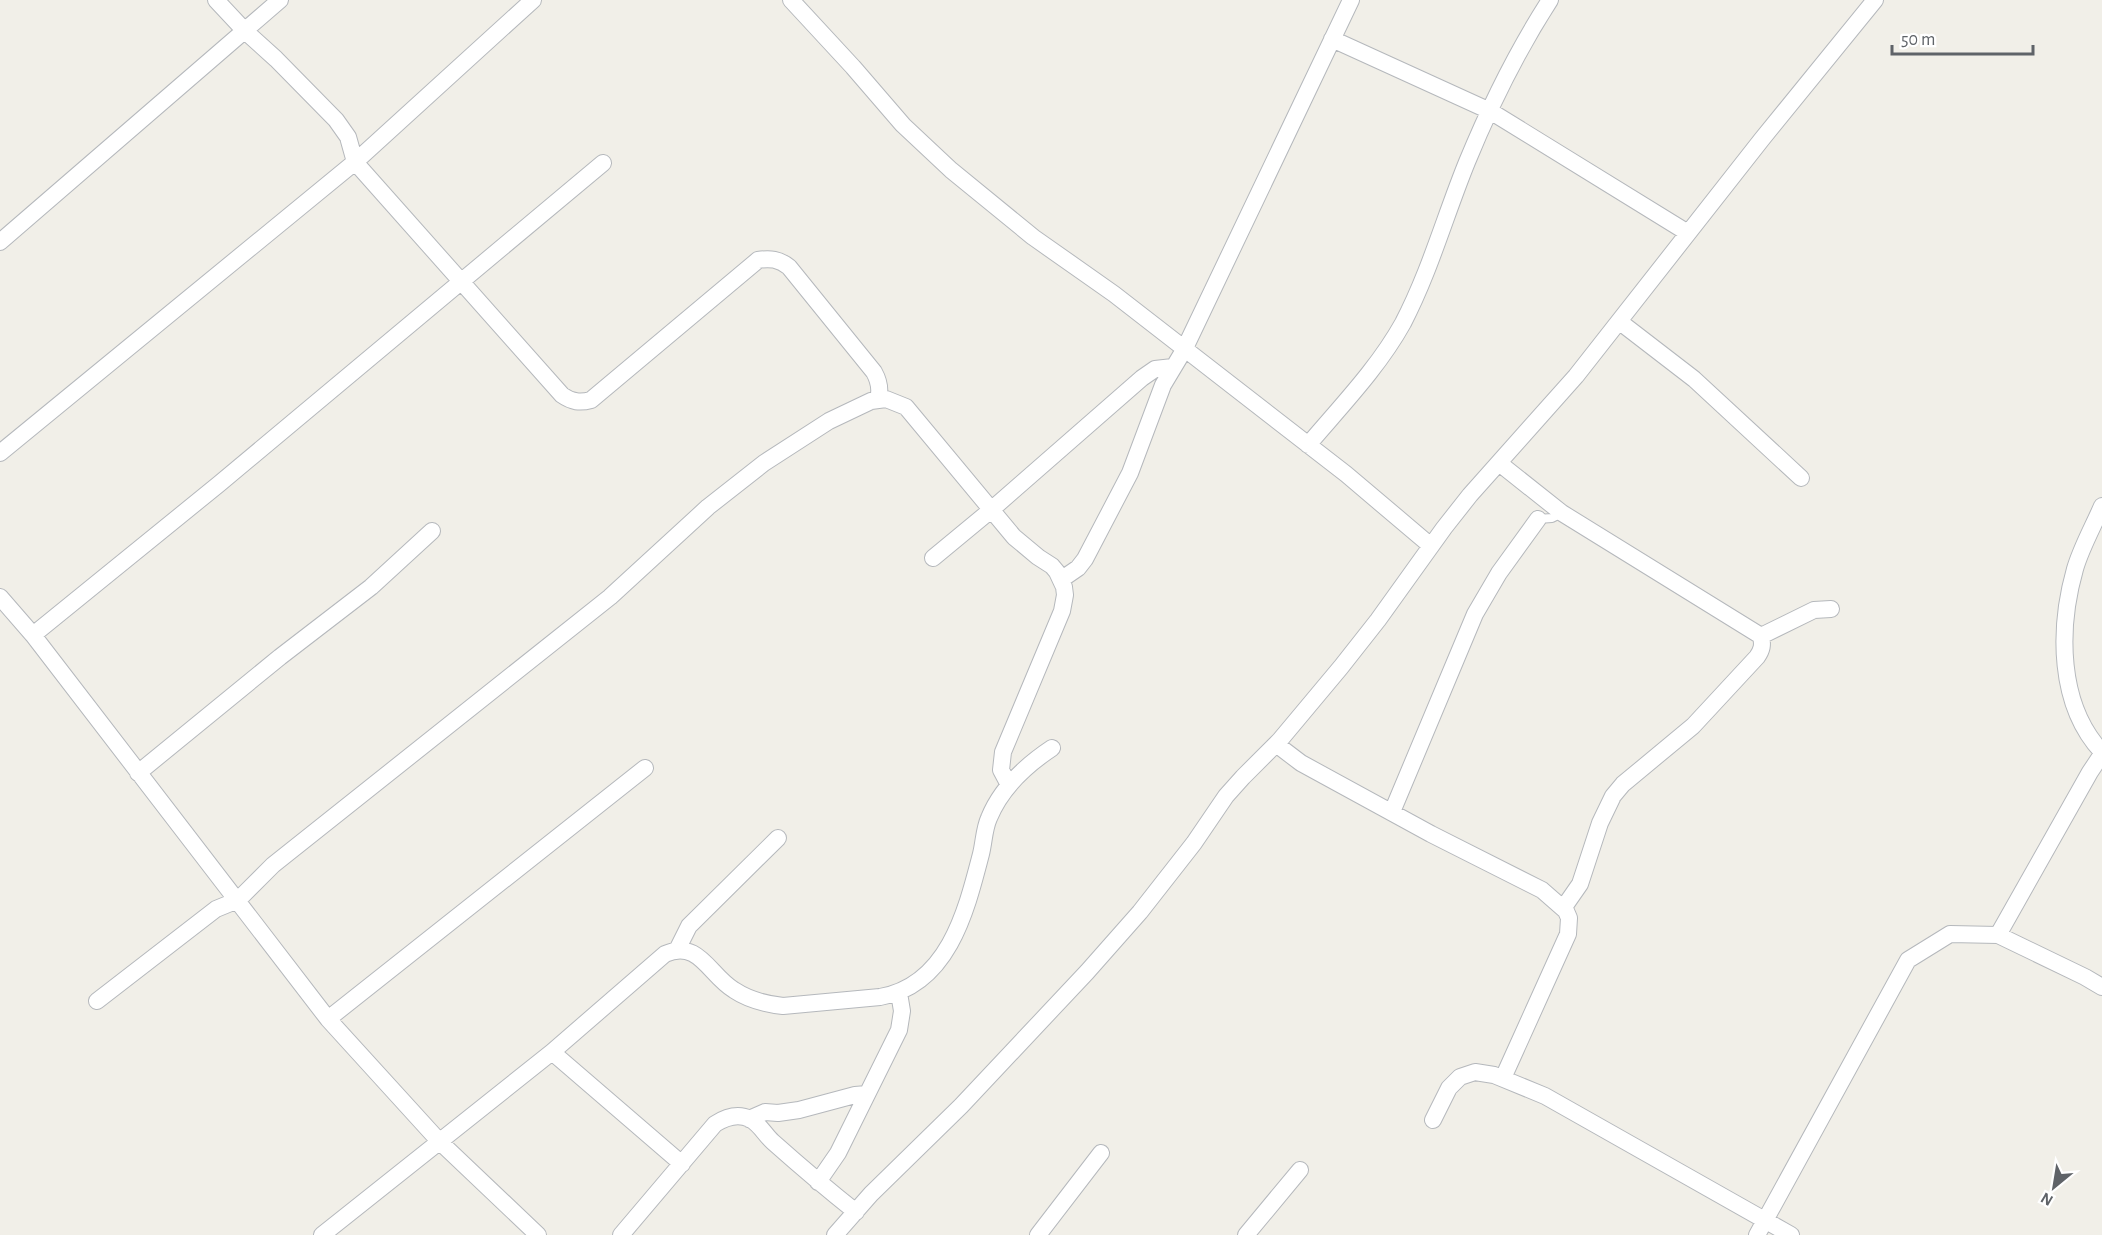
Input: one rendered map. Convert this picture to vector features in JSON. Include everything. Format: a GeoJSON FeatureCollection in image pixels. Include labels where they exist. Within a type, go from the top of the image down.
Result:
{"type":"FeatureCollection","features":[{"type":"Feature","properties":{"kind":"street"},"geometry":{"type":"LineString","coordinates":[[216,0],[336,120],[348,137],[355,162],[568,399],[580,402],[591,400],[758,260],[775,259],[789,267],[874,372],[880,388],[878,399]]}},
{"type":"Feature","properties":{"kind":"street"},"geometry":{"type":"LineString","coordinates":[[0,243],[280,0]]}},
{"type":"Feature","properties":{"kind":"street"},"geometry":{"type":"LineString","coordinates":[[0,453],[355,162],[533,0]]}},
{"type":"Feature","properties":{"kind":"street"},"geometry":{"type":"LineString","coordinates":[[791,0],[903,125],[951,170],[1033,237],[1114,294],[1346,474],[1431,546]]}},
{"type":"Feature","properties":{"kind":"street"},"geometry":{"type":"LineString","coordinates":[[1062,579],[1078,568],[1085,559],[1130,473],[1155,404],[1184,350],[1351,0]]}},
{"type":"Feature","properties":{"kind":"street"},"geometry":{"type":"LineString","coordinates":[[1308,445],[1373,370],[1401,325],[1429,267],[1467,162],[1490,111],[1522,46],[1550,0]]}},
{"type":"Feature","properties":{"kind":"street"},"geometry":{"type":"LineString","coordinates":[[835,1235],[871,1194],[961,1106],[1087,972],[1167,878],[1226,796],[1276,744],[1341,668],[1470,495],[1620,322],[1688,232],[1875,0]]}},
{"type":"Feature","properties":{"kind":"street"},"geometry":{"type":"LineString","coordinates":[[1332,39],[1490,111],[1688,232]]}},
{"type":"Feature","properties":{"kind":"street"},"geometry":{"type":"LineString","coordinates":[[33,635],[219,483],[603,162]]}},
{"type":"Feature","properties":{"kind":"street"},"geometry":{"type":"LineString","coordinates":[[1620,322],[1694,379],[1801,478]]}},
{"type":"Feature","properties":{"kind":"street"},"geometry":{"type":"LineString","coordinates":[[933,558],[1142,378],[1155,369],[1173,367]]}},
{"type":"Feature","properties":{"kind":"street"},"geometry":{"type":"LineString","coordinates":[[98,1001],[216,909],[238,900],[273,865],[610,597],[736,484],[796,441],[829,422],[878,399],[893,400],[906,407],[991,510],[1026,547],[1052,566],[1062,579],[1065,595],[1062,611],[1003,752],[1002,770],[1009,785]]}},
{"type":"Feature","properties":{"kind":"street"},"geometry":{"type":"LineString","coordinates":[[1499,464],[1562,513],[1761,636],[1762,642],[1760,653],[1714,705],[1672,745],[1623,784],[1613,796],[1600,823],[1580,884],[1564,907]]}},
{"type":"Feature","properties":{"kind":"street"},"geometry":{"type":"LineString","coordinates":[[1998,935],[2102,753],[2085,732],[2072,700],[2065,643],[2067,604],[2073,576],[2102,506]]}},
{"type":"Feature","properties":{"kind":"street"},"geometry":{"type":"LineString","coordinates":[[1392,812],[1475,614],[1499,573],[1538,519]]}},
{"type":"Feature","properties":{"kind":"street"},"geometry":{"type":"LineString","coordinates":[[138,773],[280,657],[371,587],[432,531]]}},
{"type":"Feature","properties":{"kind":"street"},"geometry":{"type":"LineString","coordinates":[[0,597],[33,635],[328,1019],[439,1141],[538,1235]]}},
{"type":"Feature","properties":{"kind":"street"},"geometry":{"type":"LineString","coordinates":[[1761,636],[1814,610],[1831,609]]}},
{"type":"Feature","properties":{"kind":"street"},"geometry":{"type":"LineString","coordinates":[[1276,744],[1301,763],[1469,855],[1542,890],[1564,907],[1569,918],[1568,934],[1506,1079]]}},
{"type":"Feature","properties":{"kind":"street"},"geometry":{"type":"LineString","coordinates":[[322,1235],[552,1052],[665,954],[677,950],[691,952],[735,991],[771,1005],[783,1006],[880,997],[899,993],[917,984],[927,976],[944,954],[968,901],[988,820],[1009,785],[1036,759],[1052,748]]}},
{"type":"Feature","properties":{"kind":"street"},"geometry":{"type":"LineString","coordinates":[[328,1019],[645,768]]}},
{"type":"Feature","properties":{"kind":"street"},"geometry":{"type":"LineString","coordinates":[[677,950],[689,926],[778,838]]}},
{"type":"Feature","properties":{"kind":"street"},"geometry":{"type":"LineString","coordinates":[[1761,1227],[1908,960],[1950,934],[1998,935],[2102,987]]}},
{"type":"Feature","properties":{"kind":"street"},"geometry":{"type":"LineString","coordinates":[[818,1182],[838,1153],[899,1030],[902,1011],[899,993]]}},
{"type":"Feature","properties":{"kind":"street"},"geometry":{"type":"LineString","coordinates":[[552,1052],[682,1164]]}},
{"type":"Feature","properties":{"kind":"street"},"geometry":{"type":"LineString","coordinates":[[1432,1120],[1449,1088],[1460,1077],[1475,1072],[1506,1079],[1536,1092],[1761,1227],[1791,1235]]}},
{"type":"Feature","properties":{"kind":"street"},"geometry":{"type":"LineString","coordinates":[[749,1119],[765,1112],[799,1110],[867,1094]]}},
{"type":"Feature","properties":{"kind":"street"},"geometry":{"type":"LineString","coordinates":[[621,1235],[715,1125],[732,1116],[749,1119],[756,1123],[765,1135],[856,1212]]}},
{"type":"Feature","properties":{"kind":"street"},"geometry":{"type":"LineString","coordinates":[[1038,1235],[1101,1154]]}},
{"type":"Feature","properties":{"kind":"street"},"geometry":{"type":"LineString","coordinates":[[1246,1235],[1300,1170]]}},
{"type":"Feature","properties":{"kind":"lane"},"geometry":{"type":"LineString","coordinates":[[1538,519],[1552,518],[1562,513]]}}]}
